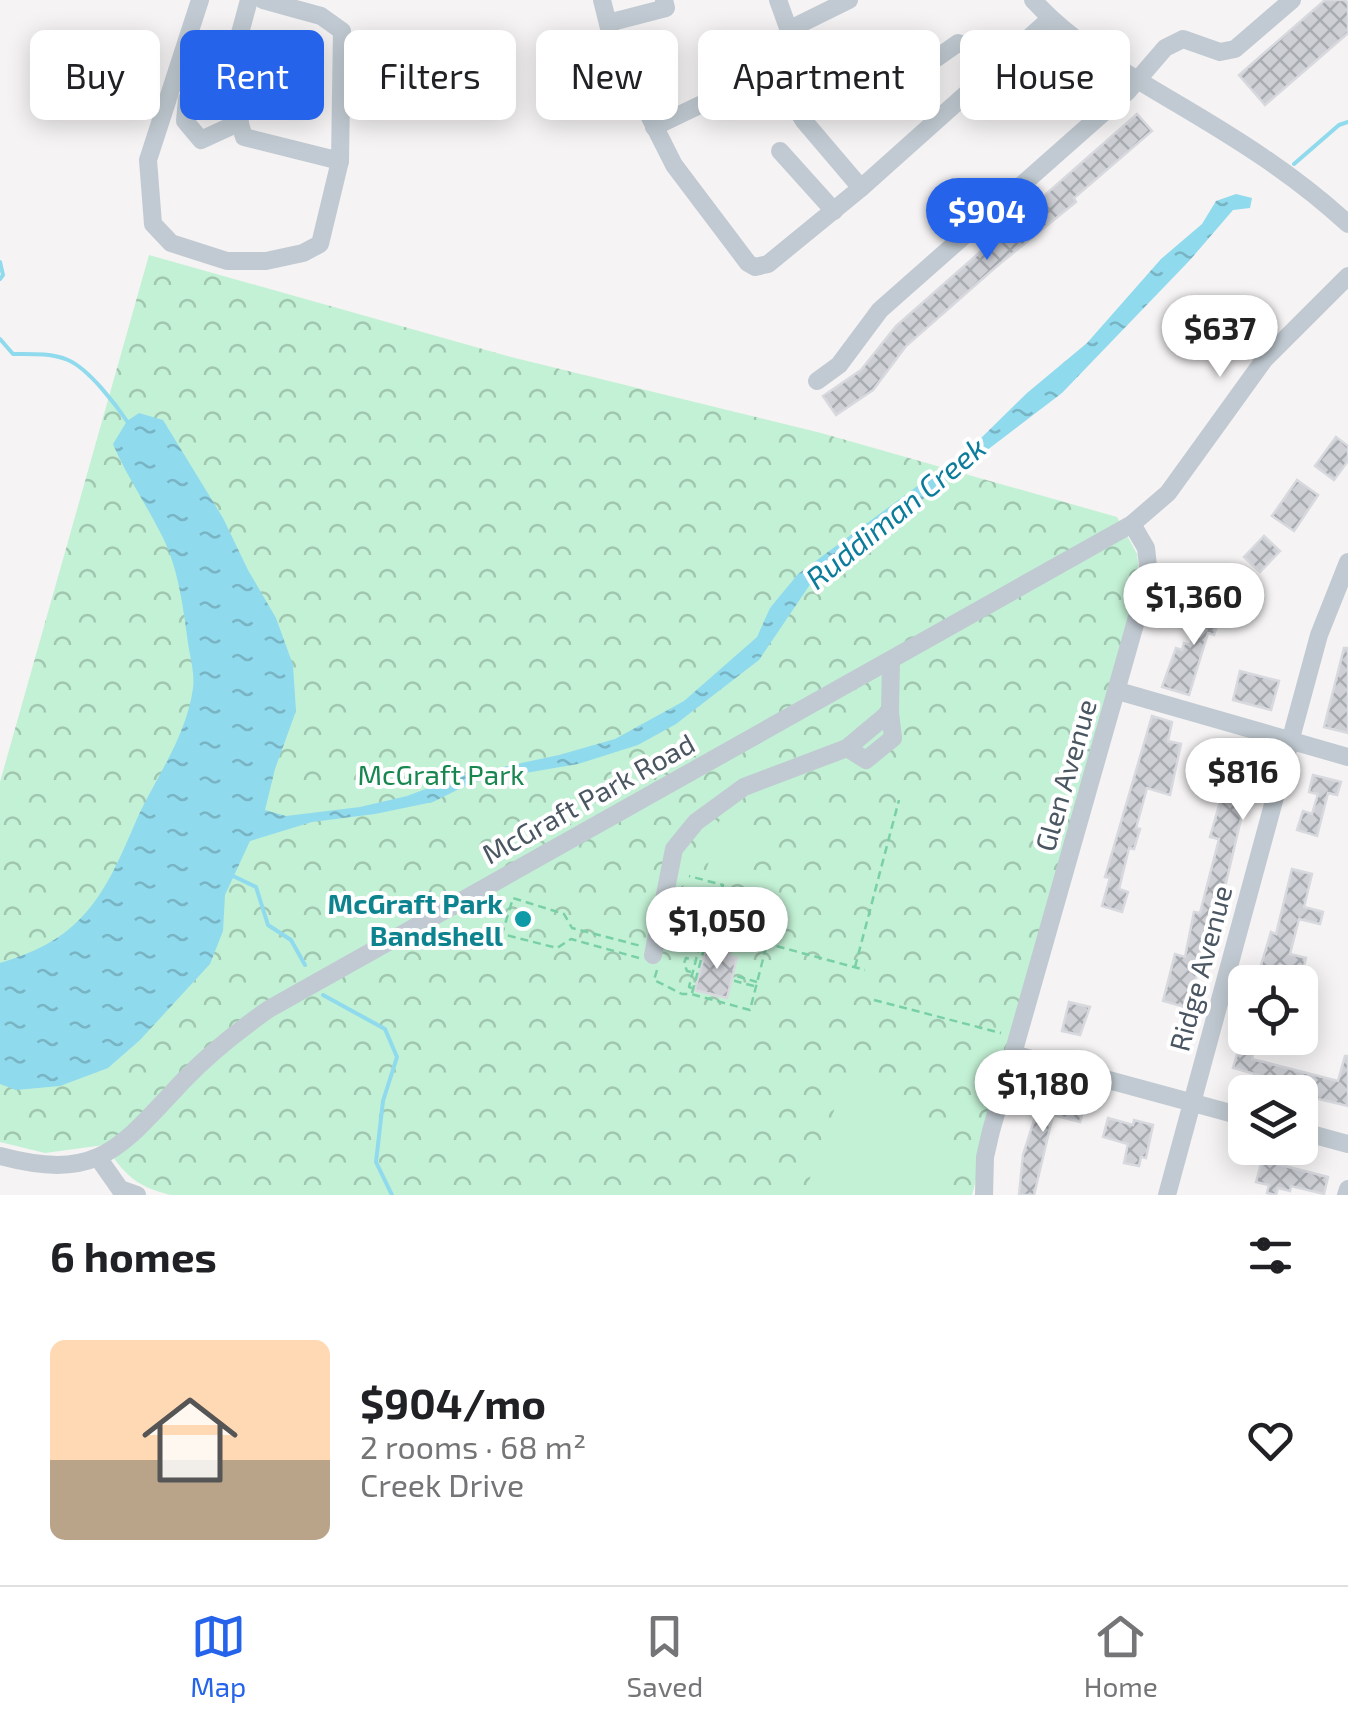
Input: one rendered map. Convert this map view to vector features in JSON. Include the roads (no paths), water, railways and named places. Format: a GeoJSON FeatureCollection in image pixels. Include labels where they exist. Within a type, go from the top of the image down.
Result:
{"type":"FeatureCollection","features":[{"type":"Feature","properties":{"kind":"street"},"geometry":{"type":"LineString","coordinates":[[200,0],[148,160],[153,224],[171,243],[228,261],[266,261],[302,253],[320,244],[340,161],[342,31],[321,16],[263,0]]}},
{"type":"Feature","properties":{"kind":"street"},"geometry":{"type":"LineString","coordinates":[[240,30],[248,0]]}},
{"type":"Feature","properties":{"kind":"street"},"geometry":{"type":"LineString","coordinates":[[602,0],[613,44],[674,165],[748,263],[756,266],[768,264],[834,211],[960,99]]}},
{"type":"Feature","properties":{"kind":"street"},"geometry":{"type":"LineString","coordinates":[[608,23],[666,8],[664,0]]}},
{"type":"Feature","properties":{"kind":"street"},"geometry":{"type":"LineString","coordinates":[[778,0],[788,30],[850,0]]}},
{"type":"Feature","properties":{"kind":"street"},"geometry":{"type":"LineString","coordinates":[[1033,0],[1050,20],[1090,52],[1282,168],[1348,224]]}},
{"type":"Feature","properties":{"kind":"street"},"geometry":{"type":"LineString","coordinates":[[818,381],[839,365],[880,310],[1139,81],[1165,48],[1183,39],[1220,52],[1236,49],[1292,0]]}},
{"type":"Feature","properties":{"kind":"street"},"geometry":{"type":"LineString","coordinates":[[1038,30],[1050,20]]}},
{"type":"Feature","properties":{"kind":"street"},"geometry":{"type":"LineString","coordinates":[[654,127],[698,106]]}},
{"type":"Feature","properties":{"kind":"street"},"geometry":{"type":"LineString","coordinates":[[185,120],[201,140],[240,122],[244,137],[340,161]]}},
{"type":"Feature","properties":{"kind":"street"},"geometry":{"type":"LineString","coordinates":[[803,120],[861,188]]}},
{"type":"Feature","properties":{"kind":"street"},"geometry":{"type":"LineString","coordinates":[[780,151],[834,211]]}},
{"type":"Feature","properties":{"kind":"street"},"geometry":{"type":"LineString","coordinates":[[1132,524],[1168,493],[1264,360],[1348,276]]}},
{"type":"Feature","properties":{"kind":"street","name":"McGraft Park Road"},"geometry":{"type":"LineString","coordinates":[[99,1159],[140,1129],[220,1045],[269,1009],[1132,524]]}},
{"type":"Feature","properties":{"kind":"street","name":"Glen Avenue"},"geometry":{"type":"LineString","coordinates":[[984,1192],[985,1157],[1010,1044],[1118,692],[1148,575],[1146,548],[1132,524]]}},
{"type":"Feature","properties":{"kind":"street","name":"Ridge Avenue"},"geometry":{"type":"LineString","coordinates":[[1167,1195],[1319,635],[1348,562]]}},
{"type":"Feature","properties":{"kind":"street"},"geometry":{"type":"LineString","coordinates":[[654,957],[674,849],[696,822],[744,787],[847,748],[890,712],[891,660]]}},
{"type":"Feature","properties":{"kind":"street"},"geometry":{"type":"LineString","coordinates":[[1118,692],[1348,756]]}},
{"type":"Feature","properties":{"kind":"street"},"geometry":{"type":"LineString","coordinates":[[1010,1044],[1228,1112]]}},
{"type":"Feature","properties":{"kind":"street"},"geometry":{"type":"LineString","coordinates":[[1318,1136],[1348,1144]]}},
{"type":"Feature","properties":{"kind":"street"},"geometry":{"type":"LineString","coordinates":[[0,1156],[40,1165],[70,1165],[99,1159],[116,1184],[136,1195]]}},
{"type":"Feature","properties":{"kind":"water"},"geometry":{"type":"Polygon","coordinates":[[[1236,194],[1252,198],[1250,208],[1233,210],[1062,393],[809,586],[759,660],[676,724],[638,745],[578,764],[473,782],[433,802],[312,822],[250,841],[225,895],[223,931],[210,964],[140,1040],[108,1068],[60,1086],[16,1090],[0,1084],[0,963],[50,942],[69,929],[98,897],[176,743],[193,688],[182,600],[171,558],[113,444],[127,421],[139,413],[163,420],[223,518],[276,618],[293,665],[296,711],[265,810],[286,816],[360,807],[407,796],[460,776],[615,739],[684,701],[757,637],[770,608],[798,574],[977,442],[1087,343],[1161,259],[1202,224],[1216,201],[1236,194]]]}},
{"type":"Feature","properties":{"kind":"waterway","name":"Ruddiman Creek"},"geometry":{"type":"LineString","coordinates":[[1294,164],[1339,125],[1348,122]]}},
{"type":"Feature","properties":{"kind":"waterway"},"geometry":{"type":"LineString","coordinates":[[0,262],[0,279]]}},
{"type":"Feature","properties":{"kind":"waterway"},"geometry":{"type":"LineString","coordinates":[[0,339],[13,354],[55,356],[76,365],[102,389],[129,424]]}},
{"type":"Feature","properties":{"kind":"waterway"},"geometry":{"type":"LineString","coordinates":[[233,876],[256,887],[268,925],[291,940],[305,965]]}},
{"type":"Feature","properties":{"kind":"waterway"},"geometry":{"type":"LineString","coordinates":[[323,995],[385,1029],[397,1057],[383,1101],[376,1162],[392,1195]]}},
{"type":"Feature","properties":{"kind":"place","name":"McGraft Park Bandshell"},"geometry":{"type":"Point","coordinates":[523,919]}},
{"type":"Feature","properties":{"kind":"park label","name":"McGraft Park"},"geometry":{"type":"Point","coordinates":[441,774]}}]}
